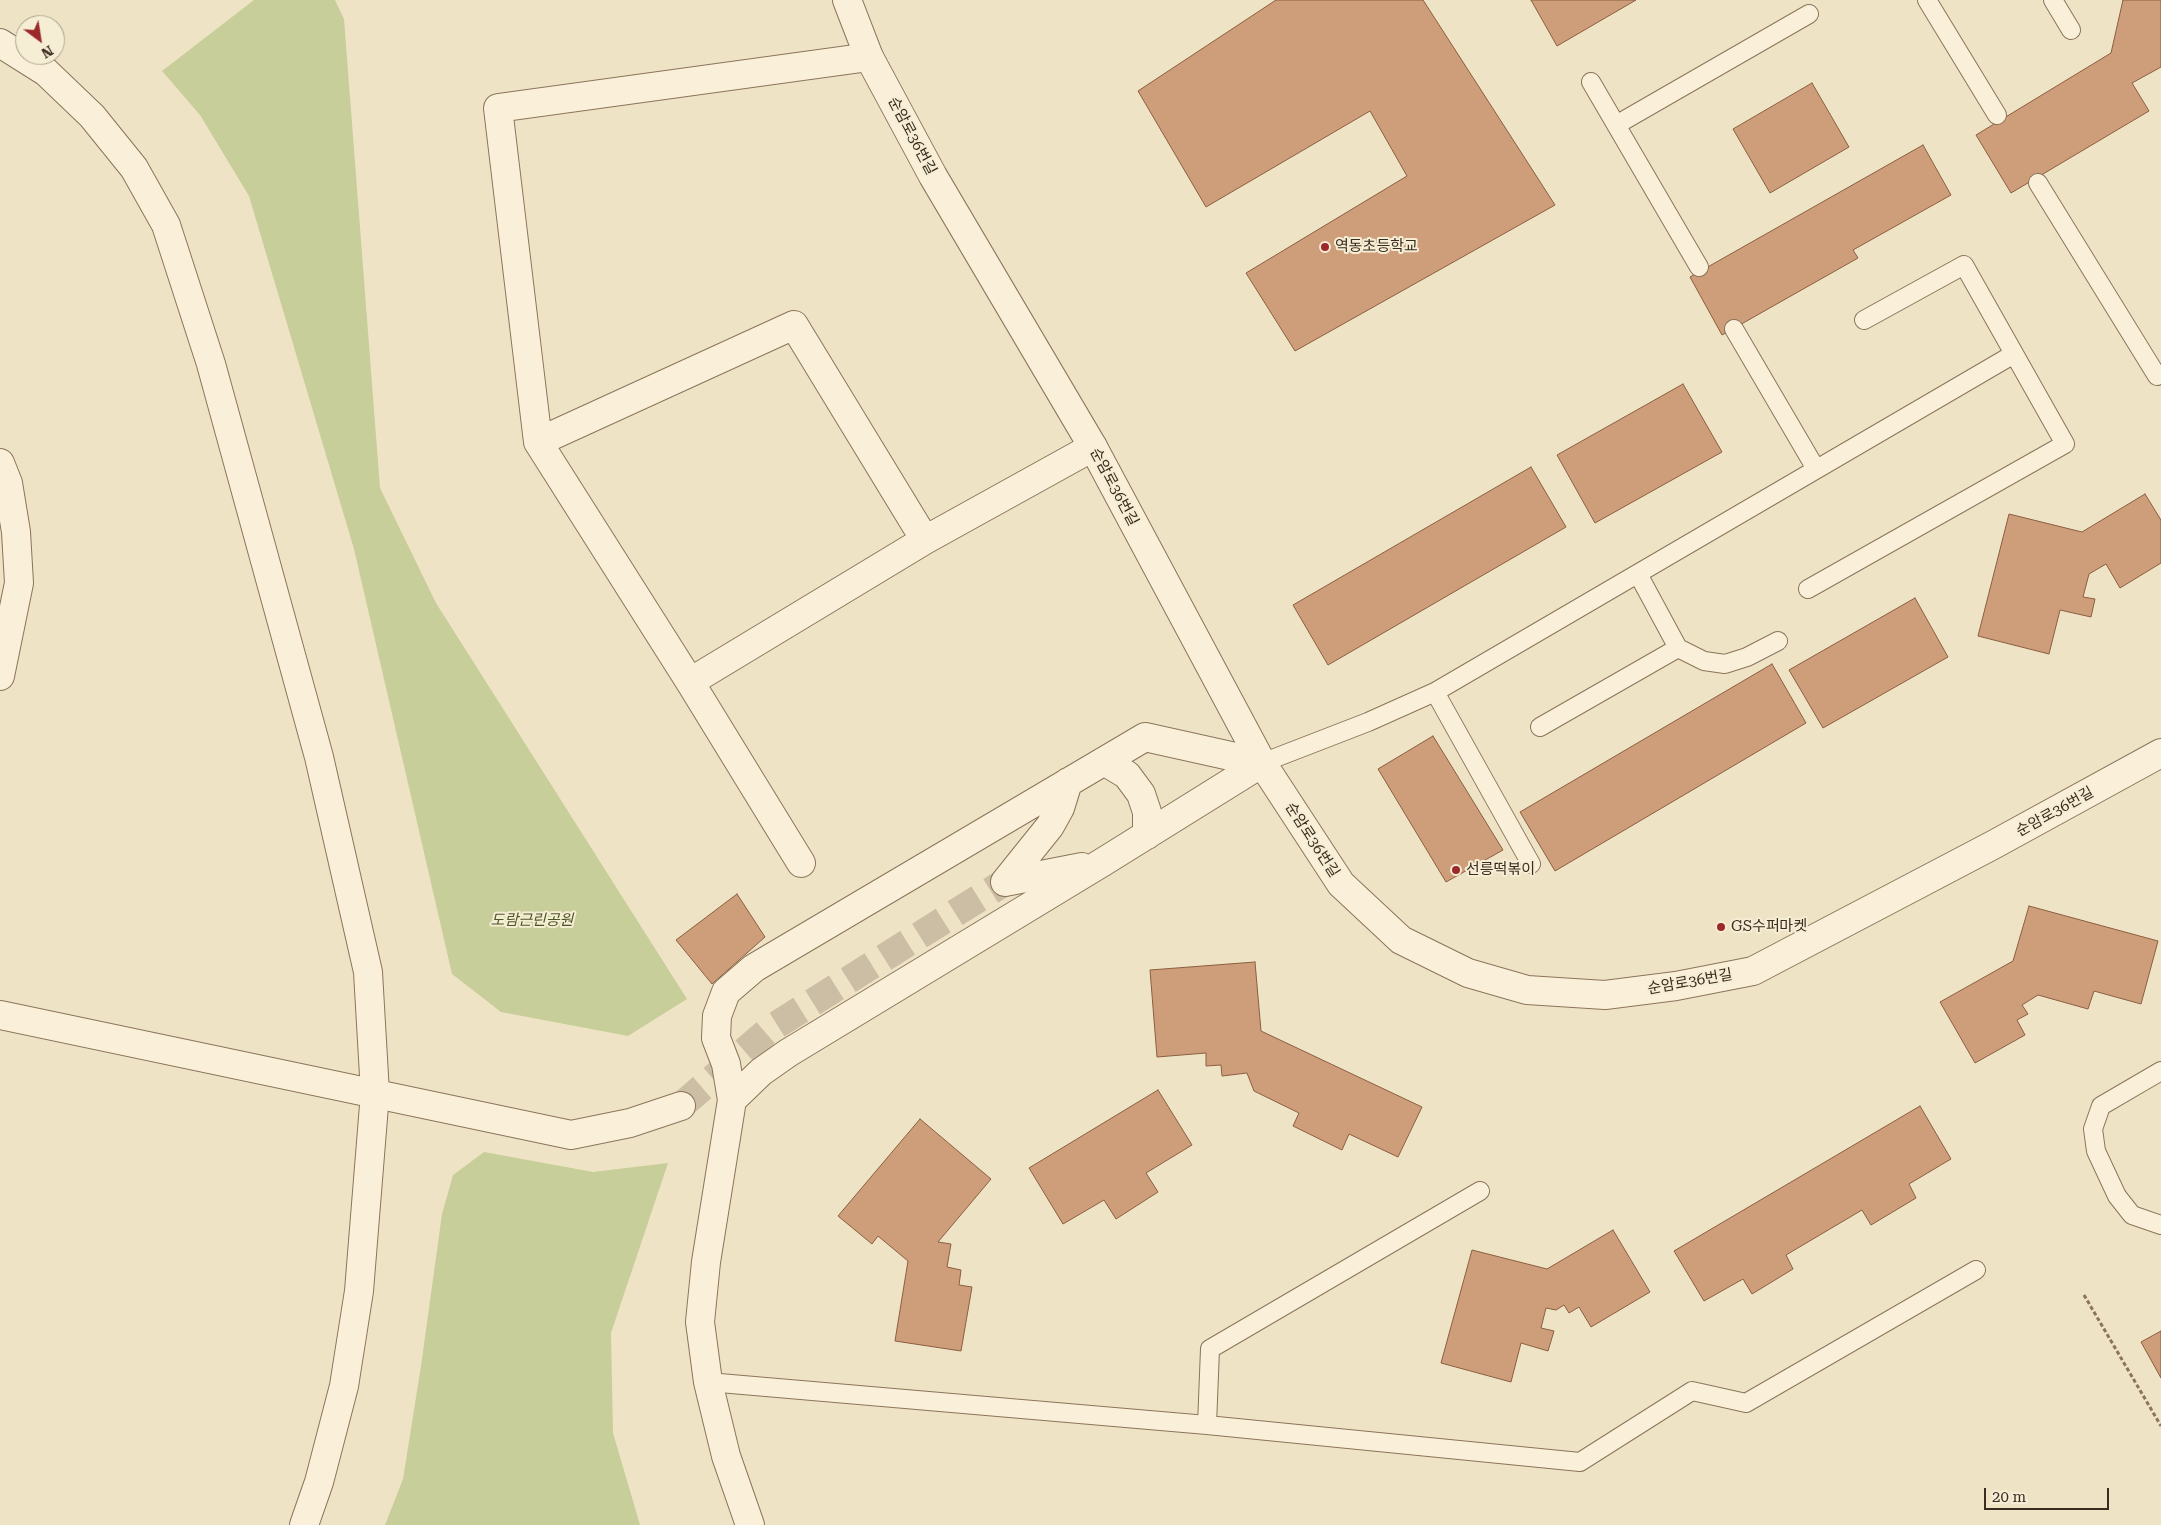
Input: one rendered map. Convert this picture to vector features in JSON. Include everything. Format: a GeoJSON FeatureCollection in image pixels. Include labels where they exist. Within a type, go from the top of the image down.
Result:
{"type":"FeatureCollection","features":[{"type":"Feature","properties":{"kind":"street","name":"순암로36번길"},"geometry":{"type":"LineString","coordinates":[[847,0],[869,57],[933,176],[1093,447],[1262,763],[1341,884],[1401,940],[1468,973],[1527,990],[1605,994],[1676,986],[1753,971],[1993,845],[2161,753]]}},
{"type":"Feature","properties":{"kind":"street"},"geometry":{"type":"LineString","coordinates":[[0,43],[46,72],[92,116],[134,168],[166,225],[211,364],[319,757],[368,972],[375,1093],[359,1291],[344,1386],[319,1482],[304,1525]]}},
{"type":"Feature","properties":{"kind":"street"},"geometry":{"type":"LineString","coordinates":[[801,862],[538,442],[498,108],[869,57]]}},
{"type":"Feature","properties":{"kind":"street"},"geometry":{"type":"LineString","coordinates":[[538,442],[794,325],[925,540]]}},
{"type":"Feature","properties":{"kind":"street"},"geometry":{"type":"LineString","coordinates":[[690,682],[925,540],[1093,447]]}},
{"type":"Feature","properties":{"kind":"street"},"geometry":{"type":"LineString","coordinates":[[0,464],[8,483],[16,532],[19,583],[0,676]]}},
{"type":"Feature","properties":{"kind":"street"},"geometry":{"type":"LineString","coordinates":[[750,1525],[726,1456],[708,1382],[700,1322],[706,1262],[732,1100],[726,1064],[716,1038],[717,1016],[726,992],[754,968],[1145,737],[1262,763]]}},
{"type":"Feature","properties":{"kind":"street"},"geometry":{"type":"LineString","coordinates":[[1104,761],[1127,776],[1141,794],[1147,812],[1147,835]]}},
{"type":"Feature","properties":{"kind":"street"},"geometry":{"type":"LineString","coordinates":[[732,1100],[761,1072],[788,1053],[1262,763]]}},
{"type":"Feature","properties":{"kind":"street"},"geometry":{"type":"LineString","coordinates":[[1068,782],[1060,808],[1050,826],[1005,882],[1103,862]]}},
{"type":"Feature","properties":{"kind":"street"},"geometry":{"type":"LineString","coordinates":[[0,1016],[571,1134],[630,1123],[681,1106]]}},
{"type":"Feature","properties":{"kind":"lane"},"geometry":{"type":"LineString","coordinates":[[1927,0],[1997,115]]}},
{"type":"Feature","properties":{"kind":"lane"},"geometry":{"type":"LineString","coordinates":[[2053,0],[2071,30]]}},
{"type":"Feature","properties":{"kind":"lane"},"geometry":{"type":"LineString","coordinates":[[1616,125],[1809,14]]}},
{"type":"Feature","properties":{"kind":"lane"},"geometry":{"type":"LineString","coordinates":[[1591,82],[1699,267]]}},
{"type":"Feature","properties":{"kind":"lane"},"geometry":{"type":"LineString","coordinates":[[2038,182],[2157,376],[2161,374]]}},
{"type":"Feature","properties":{"kind":"lane"},"geometry":{"type":"LineString","coordinates":[[1808,589],[2066,444],[1964,265],[1864,320]]}},
{"type":"Feature","properties":{"kind":"lane"},"geometry":{"type":"LineString","coordinates":[[1734,329],[1816,469]]}},
{"type":"Feature","properties":{"kind":"lane"},"geometry":{"type":"LineString","coordinates":[[1262,763],[1368,722],[1435,692],[2014,354]]}},
{"type":"Feature","properties":{"kind":"lane"},"geometry":{"type":"LineString","coordinates":[[1638,574],[1678,648],[1704,661],[1725,664],[1747,657],[1778,641]]}},
{"type":"Feature","properties":{"kind":"lane"},"geometry":{"type":"LineString","coordinates":[[1540,727],[1678,648]]}},
{"type":"Feature","properties":{"kind":"lane"},"geometry":{"type":"LineString","coordinates":[[1435,692],[1531,864]]}},
{"type":"Feature","properties":{"kind":"lane"},"geometry":{"type":"LineString","coordinates":[[2161,1072],[2101,1106],[2093,1128],[2096,1151],[2117,1196],[2132,1214],[2161,1225]]}},
{"type":"Feature","properties":{"kind":"lane"},"geometry":{"type":"LineString","coordinates":[[1207,1425],[1210,1349],[1480,1191]]}},
{"type":"Feature","properties":{"kind":"lane"},"geometry":{"type":"LineString","coordinates":[[708,1382],[1207,1425],[1580,1462],[1692,1391],[1746,1403],[1976,1270]]}},
{"type":"Feature","properties":{"kind":"path"},"geometry":{"type":"LineString","coordinates":[[2084,1295],[2161,1426]]}},
{"type":"Feature","properties":{"kind":"green space","name":"도람근린공원"},"geometry":{"type":"Polygon","coordinates":[[[254,0],[335,0],[344,19],[380,488],[436,603],[687,999],[628,1036],[501,1012],[452,974],[354,549],[249,196],[200,115],[162,71],[254,0]]]}},
{"type":"Feature","properties":{"kind":"green space"},"geometry":{"type":"Polygon","coordinates":[[[484,1152],[593,1172],[668,1163],[611,1333],[613,1433],[640,1525],[385,1525],[403,1479],[442,1214],[453,1175],[484,1152]]]}},
{"type":"Feature","properties":{"kind":"building"},"geometry":{"type":"Polygon","coordinates":[[[1276,0],[1423,0],[1555,205],[1295,351],[1246,273],[1407,176],[1370,111],[1206,207],[1138,91],[1276,0]]]}},
{"type":"Feature","properties":{"kind":"building"},"geometry":{"type":"Polygon","coordinates":[[[1531,0],[1636,0],[1557,46],[1531,0]]]}},
{"type":"Feature","properties":{"kind":"building"},"geometry":{"type":"Polygon","coordinates":[[[2123,0],[2161,0],[2161,67],[2132,83],[2149,111],[2011,193],[1976,135],[2111,53],[2123,0]]]}},
{"type":"Feature","properties":{"kind":"building"},"geometry":{"type":"Polygon","coordinates":[[[1812,83],[1849,147],[1770,193],[1733,129],[1812,83]]]}},
{"type":"Feature","properties":{"kind":"building"},"geometry":{"type":"Polygon","coordinates":[[[1923,145],[1951,195],[1853,250],[1858,258],[1722,335],[1690,277],[1923,145]]]}},
{"type":"Feature","properties":{"kind":"building"},"geometry":{"type":"Polygon","coordinates":[[[1683,384],[1722,452],[1595,523],[1557,455],[1683,384]]]}},
{"type":"Feature","properties":{"kind":"building"},"geometry":{"type":"Polygon","coordinates":[[[1531,467],[1566,527],[1328,665],[1293,605],[1531,467]]]}},
{"type":"Feature","properties":{"kind":"building"},"geometry":{"type":"Polygon","coordinates":[[[2145,494],[2161,520],[2161,563],[2120,588],[2106,564],[2089,574],[2083,597],[2095,599],[2091,617],[2060,610],[2049,654],[1978,636],[2009,514],[2082,532],[2145,494]]]}},
{"type":"Feature","properties":{"kind":"building"},"geometry":{"type":"Polygon","coordinates":[[[1915,598],[1948,657],[1823,728],[1789,670],[1915,598]]]}},
{"type":"Feature","properties":{"kind":"building"},"geometry":{"type":"Polygon","coordinates":[[[1772,664],[1806,723],[1555,871],[1520,812],[1772,664]]]}},
{"type":"Feature","properties":{"kind":"building"},"geometry":{"type":"Polygon","coordinates":[[[1433,736],[1503,850],[1446,882],[1378,769],[1433,736]]]}},
{"type":"Feature","properties":{"kind":"building"},"geometry":{"type":"Polygon","coordinates":[[[737,894],[765,937],[712,984],[676,940],[737,894]]]}},
{"type":"Feature","properties":{"kind":"building"},"geometry":{"type":"Polygon","coordinates":[[[2029,906],[2158,941],[2141,1004],[2094,991],[2088,1009],[2038,995],[2022,1005],[2028,1014],[2017,1020],[2025,1035],[1975,1063],[1940,1002],[2013,961],[2029,906]]]}},
{"type":"Feature","properties":{"kind":"building"},"geometry":{"type":"Polygon","coordinates":[[[1255,962],[1261,1031],[1422,1107],[1398,1157],[1349,1134],[1342,1150],[1293,1126],[1299,1113],[1254,1091],[1247,1073],[1222,1076],[1221,1065],[1206,1066],[1206,1053],[1157,1057],[1150,970],[1255,962]]]}},
{"type":"Feature","properties":{"kind":"building"},"geometry":{"type":"Polygon","coordinates":[[[1158,1090],[1192,1145],[1146,1173],[1158,1192],[1116,1219],[1104,1200],[1063,1224],[1029,1168],[1158,1090]]]}},
{"type":"Feature","properties":{"kind":"building"},"geometry":{"type":"Polygon","coordinates":[[[1920,1106],[1951,1159],[1909,1184],[1916,1198],[1871,1225],[1862,1210],[1786,1255],[1793,1269],[1752,1294],[1743,1279],[1704,1301],[1674,1251],[1920,1106]]]}},
{"type":"Feature","properties":{"kind":"building"},"geometry":{"type":"Polygon","coordinates":[[[920,1119],[991,1179],[938,1242],[951,1244],[947,1267],[961,1270],[959,1285],[972,1287],[961,1351],[895,1341],[908,1261],[878,1236],[872,1244],[838,1216],[920,1119]]]}},
{"type":"Feature","properties":{"kind":"building"},"geometry":{"type":"Polygon","coordinates":[[[1613,1230],[1650,1292],[1591,1327],[1579,1307],[1569,1313],[1564,1305],[1556,1310],[1546,1308],[1541,1328],[1554,1331],[1548,1351],[1521,1343],[1511,1382],[1441,1363],[1472,1250],[1547,1269],[1613,1230]]]}},
{"type":"Feature","properties":{"kind":"building"},"geometry":{"type":"Polygon","coordinates":[[[2161,1331],[2161,1378],[2141,1342],[2161,1331]]]}},
{"type":"Feature","properties":{"kind":"tunnel"},"geometry":{"type":"LineString","coordinates":[[681,1106],[770,1029],[1005,882]]}},
{"type":"Feature","properties":{"kind":"place","name":"역동초등학교"},"geometry":{"type":"Point","coordinates":[1325,247]}},
{"type":"Feature","properties":{"kind":"place","name":"선릉떡볶이"},"geometry":{"type":"Point","coordinates":[1456,870]}},
{"type":"Feature","properties":{"kind":"place","name":"GS수퍼마켓"},"geometry":{"type":"Point","coordinates":[1721,927]}}]}
